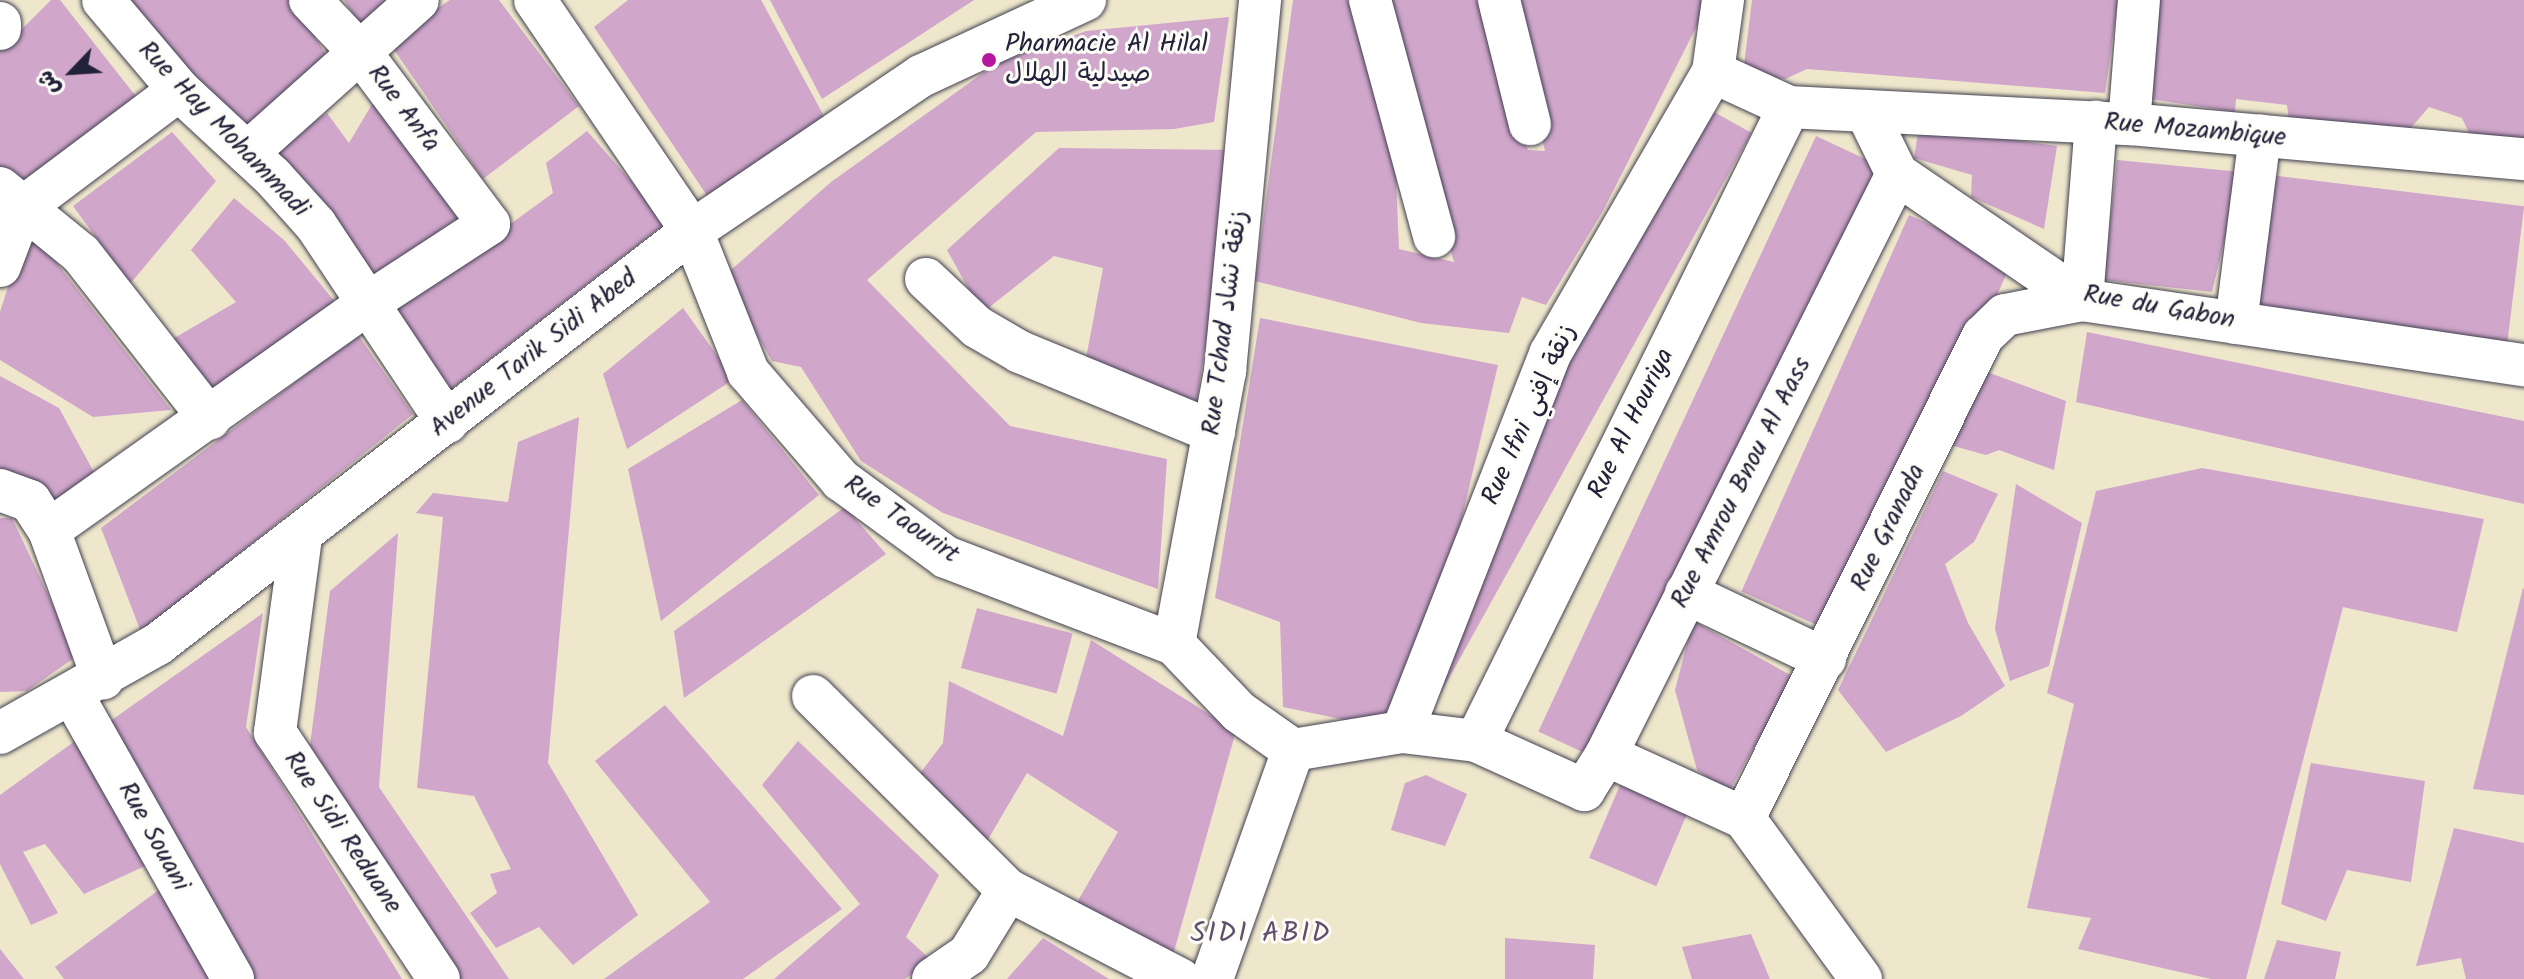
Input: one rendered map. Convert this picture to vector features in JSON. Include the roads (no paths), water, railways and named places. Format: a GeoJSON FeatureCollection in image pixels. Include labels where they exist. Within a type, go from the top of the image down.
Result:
{"type":"FeatureCollection","features":[{"type":"Feature","properties":{"kind":"street","name":"Rue Hay Mohammadi"},"geometry":{"type":"LineString","coordinates":[[103,0],[179,90],[247,153],[316,225],[371,301],[447,422]]}},
{"type":"Feature","properties":{"kind":"street","name":"Rue Anfa"},"geometry":{"type":"LineString","coordinates":[[310,0],[357,50],[489,224],[371,301]]}},
{"type":"Feature","properties":{"kind":"street"},"geometry":{"type":"LineString","coordinates":[[247,153],[357,50],[418,0]]}},
{"type":"Feature","properties":{"kind":"street","name":"Rue Taourirt"},"geometry":{"type":"LineString","coordinates":[[535,0],[692,231],[748,372],[841,480],[946,557],[1174,644],[1239,712],[1293,750]]}},
{"type":"Feature","properties":{"kind":"street","name":"Avenue Tarik Sidi Abed"},"geometry":{"type":"LineString","coordinates":[[0,733],[158,644],[301,537],[692,231],[921,76],[1085,0]]}},
{"type":"Feature","properties":{"kind":"street","name":"Rue Tchad زنقة نشاد"},"geometry":{"type":"LineString","coordinates":[[1174,644],[1225,371],[1260,0]]}},
{"type":"Feature","properties":{"kind":"street"},"geometry":{"type":"LineString","coordinates":[[1370,0],[1434,236]]}},
{"type":"Feature","properties":{"kind":"street"},"geometry":{"type":"LineString","coordinates":[[1499,0],[1530,124]]}},
{"type":"Feature","properties":{"kind":"street"},"geometry":{"type":"LineString","coordinates":[[1723,0],[1713,72],[1789,107]]}},
{"type":"Feature","properties":{"kind":"street"},"geometry":{"type":"LineString","coordinates":[[2082,300],[2112,123],[2139,0]]}},
{"type":"Feature","properties":{"kind":"street","name":"Rue Ifni زنقة إفني"},"geometry":{"type":"LineString","coordinates":[[1402,732],[1550,354],[1713,72]]}},
{"type":"Feature","properties":{"kind":"street"},"geometry":{"type":"LineString","coordinates":[[0,266],[11,198],[179,90]]}},
{"type":"Feature","properties":{"kind":"street","name":"Rue Mozambique"},"geometry":{"type":"LineString","coordinates":[[1789,107],[2112,123],[2524,159]]}},
{"type":"Feature","properties":{"kind":"street","name":"Rue Al Houriya"},"geometry":{"type":"LineString","coordinates":[[1476,741],[1789,107]]}},
{"type":"Feature","properties":{"kind":"street","name":"Rue du Gabon"},"geometry":{"type":"LineString","coordinates":[[1866,111],[1897,174],[2082,300],[2524,365]]}},
{"type":"Feature","properties":{"kind":"street"},"geometry":{"type":"LineString","coordinates":[[2236,323],[2260,136]]}},
{"type":"Feature","properties":{"kind":"street","name":"Rue Amrou Bnou Al Aass"},"geometry":{"type":"LineString","coordinates":[[1476,741],[1584,790],[1606,755],[1897,174]]}},
{"type":"Feature","properties":{"kind":"street"},"geometry":{"type":"LineString","coordinates":[[11,198],[81,254],[210,419]]}},
{"type":"Feature","properties":{"kind":"street"},"geometry":{"type":"LineString","coordinates":[[926,279],[977,327],[1020,352],[1214,432]]}},
{"type":"Feature","properties":{"kind":"street","name":"Rue Granada"},"geometry":{"type":"LineString","coordinates":[[1744,818],[1983,336],[2005,315],[2082,300]]}},
{"type":"Feature","properties":{"kind":"street"},"geometry":{"type":"LineString","coordinates":[[49,530],[210,419],[371,301]]}},
{"type":"Feature","properties":{"kind":"street","name":"Rue Souani"},"geometry":{"type":"LineString","coordinates":[[0,490],[30,501],[49,530],[88,686],[233,979]]}},
{"type":"Feature","properties":{"kind":"street","name":"Rue Sidi Reduane"},"geometry":{"type":"LineString","coordinates":[[301,537],[275,732],[439,979]]}},
{"type":"Feature","properties":{"kind":"street"},"geometry":{"type":"LineString","coordinates":[[1686,593],[1825,659]]}},
{"type":"Feature","properties":{"kind":"street"},"geometry":{"type":"LineString","coordinates":[[813,696],[1008,890],[1180,979]]}},
{"type":"Feature","properties":{"kind":"street"},"geometry":{"type":"LineString","coordinates":[[1212,979],[1293,750],[1402,732],[1476,741]]}},
{"type":"Feature","properties":{"kind":"street"},"geometry":{"type":"LineString","coordinates":[[1606,755],[1744,818],[1861,979]]}},
{"type":"Feature","properties":{"kind":"street"},"geometry":{"type":"LineString","coordinates":[[933,979],[969,954],[1008,890]]}},
{"type":"Feature","properties":{"kind":"place","name":"Pharmacie Al Hilal صيدلية الهلال"},"geometry":{"type":"Point","coordinates":[989,60]}},
{"type":"Feature","properties":{"kind":"district","name":"SIDI ABID"},"geometry":{"type":"Point","coordinates":[1261,934]}}]}
